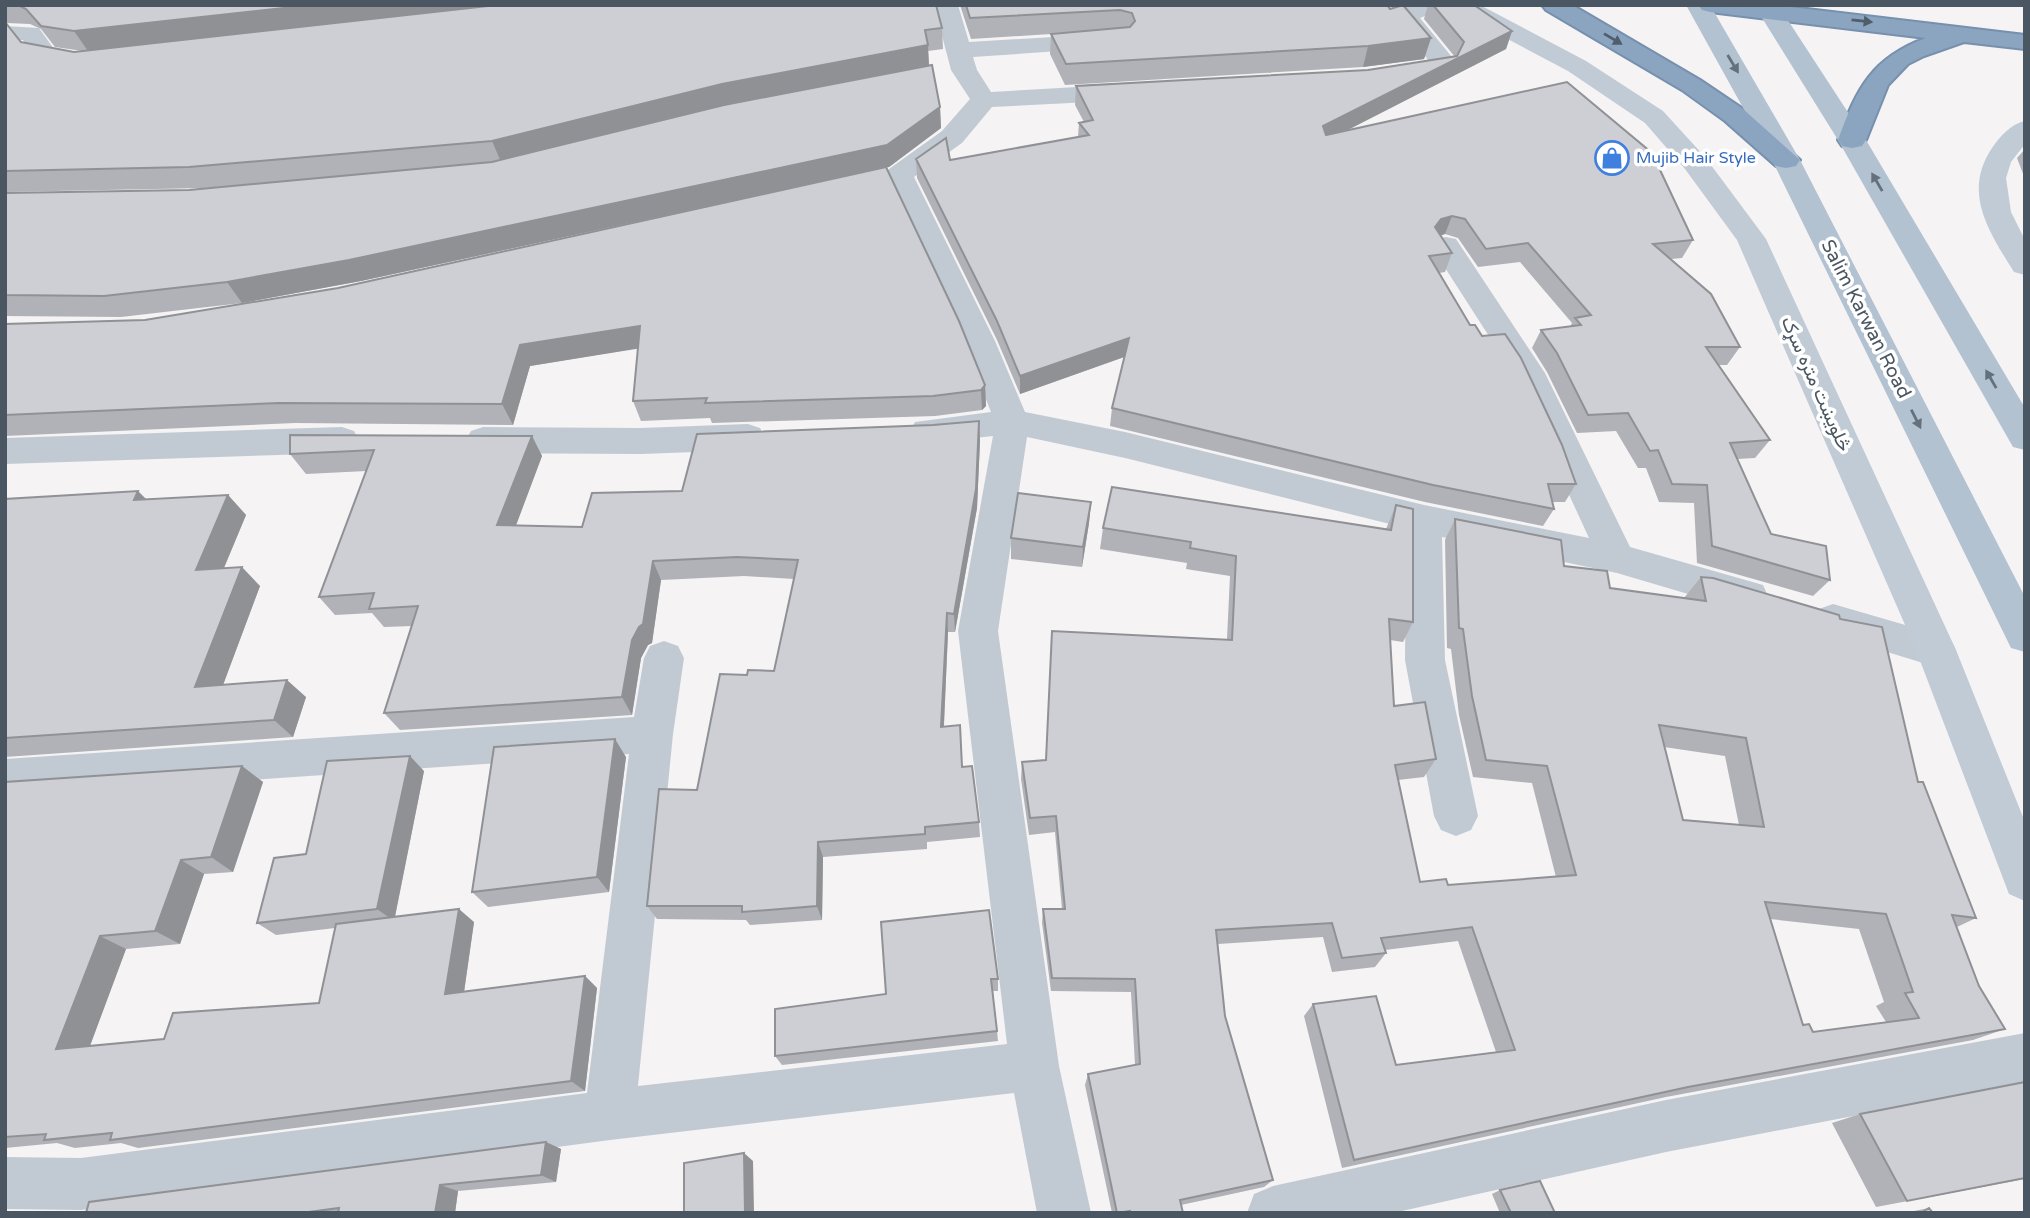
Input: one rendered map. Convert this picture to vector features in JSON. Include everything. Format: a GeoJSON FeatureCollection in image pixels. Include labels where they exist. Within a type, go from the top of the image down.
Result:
{"type":"FeatureCollection","features":[{"type":"Feature","properties":{"kind":"highway"},"geometry":{"type":"LineString","coordinates":[[1554,5],[1690,85],[1734,115],[1786,160]]}},
{"type":"Feature","properties":{"kind":"highway"},"geometry":{"type":"LineString","coordinates":[[1710,5],[1768,8],[2025,42]]}},
{"type":"Feature","properties":{"kind":"highway"},"geometry":{"type":"LineString","coordinates":[[1852,140],[1865,100],[1883,73],[1923,46],[1965,34]]}},
{"type":"Feature","properties":{"kind":"main road","name":"Salim Karwan Road"},"geometry":{"type":"LineString","coordinates":[[1698,5],[1786,160],[2025,636]]}},
{"type":"Feature","properties":{"kind":"main road"},"geometry":{"type":"LineString","coordinates":[[1768,8],[1852,140],[2025,438]]}},
{"type":"Feature","properties":{"kind":"street"},"geometry":{"type":"LineString","coordinates":[[946,5],[961,74],[952,137],[885,178],[979,341],[1012,422],[978,631],[1034,1066],[1064,1213]]}},
{"type":"Feature","properties":{"kind":"street"},"geometry":{"type":"LineString","coordinates":[[1374,76],[1441,67],[1443,62],[1405,16],[1432,5]]}},
{"type":"Feature","properties":{"kind":"street","name":"څلویښت متره سړک"},"geometry":{"type":"LineString","coordinates":[[1461,5],[1577,66],[1654,117],[1695,163],[1751,239],[1936,650],[2025,879]]}},
{"type":"Feature","properties":{"kind":"street"},"geometry":{"type":"LineString","coordinates":[[5,33],[35,24],[47,55],[88,62],[101,61]]}},
{"type":"Feature","properties":{"kind":"street"},"geometry":{"type":"LineString","coordinates":[[961,74],[1119,40]]}},
{"type":"Feature","properties":{"kind":"street"},"geometry":{"type":"LineString","coordinates":[[961,74],[1160,90]]}},
{"type":"Feature","properties":{"kind":"street"},"geometry":{"type":"LineString","coordinates":[[2025,129],[2009,142],[1993,166],[1992,193],[2003,231],[2025,265]]}},
{"type":"Feature","properties":{"kind":"street"},"geometry":{"type":"LineString","coordinates":[[1446,246],[1529,373],[1617,558]]}},
{"type":"Feature","properties":{"kind":"street"},"geometry":{"type":"LineString","coordinates":[[895,432],[935,431],[1012,422],[1125,445],[1424,519],[1617,558],[1936,650]]}},
{"type":"Feature","properties":{"kind":"street"},"geometry":{"type":"LineString","coordinates":[[447,440],[641,441],[775,436]]}},
{"type":"Feature","properties":{"kind":"street"},"geometry":{"type":"LineString","coordinates":[[5,451],[295,439],[378,440]]}},
{"type":"Feature","properties":{"kind":"street"},"geometry":{"type":"LineString","coordinates":[[1424,519],[1425,660],[1456,816]]}},
{"type":"Feature","properties":{"kind":"street"},"geometry":{"type":"LineString","coordinates":[[610,1115],[652,734],[664,658]]}},
{"type":"Feature","properties":{"kind":"street"},"geometry":{"type":"LineString","coordinates":[[5,778],[652,734]]}},
{"type":"Feature","properties":{"kind":"street"},"geometry":{"type":"LineString","coordinates":[[1273,1213],[1666,1126],[2025,1058]]}},
{"type":"Feature","properties":{"kind":"street"},"geometry":{"type":"LineString","coordinates":[[5,1183],[78,1198],[610,1115],[1034,1066]]}},
{"type":"Feature","properties":{"kind":"building"},"geometry":{"type":"Polygon","coordinates":[[[18,5],[311,5],[74,31],[41,26],[26,9],[18,5]]]}},
{"type":"Feature","properties":{"kind":"building"},"geometry":{"type":"Polygon","coordinates":[[[497,5],[936,5],[942,28],[925,30],[928,45],[722,84],[492,141],[189,167],[5,171],[5,22],[21,42],[74,52],[497,5]]]}},
{"type":"Feature","properties":{"kind":"building"},"geometry":{"type":"Polygon","coordinates":[[[966,5],[1387,5],[1390,9],[1403,5],[1431,38],[1368,46],[1066,64],[1051,34],[1130,27],[1135,21],[1132,13],[1120,10],[970,18],[966,5]]]}},
{"type":"Feature","properties":{"kind":"building"},"geometry":{"type":"Polygon","coordinates":[[[1433,5],[1474,5],[1512,31],[1323,126],[1326,135],[1567,82],[1652,153],[1693,240],[1653,244],[1711,294],[1740,347],[1706,347],[1770,440],[1730,443],[1771,534],[1826,546],[1830,580],[1712,546],[1707,485],[1672,484],[1658,450],[1650,451],[1628,413],[1588,415],[1557,353],[1541,330],[1581,325],[1575,318],[1591,315],[1528,243],[1486,249],[1465,219],[1452,216],[1441,219],[1435,227],[1452,253],[1429,256],[1470,325],[1475,325],[1482,336],[1505,334],[1521,358],[1562,445],[1576,484],[1548,484],[1554,509],[1433,485],[1112,408],[1129,338],[1020,376],[997,321],[916,159],[946,138],[950,160],[1089,135],[1079,123],[1093,120],[1076,86],[1368,70],[1457,56],[1464,42],[1433,5]]]}},
{"type":"Feature","properties":{"kind":"building"},"geometry":{"type":"Polygon","coordinates":[[[932,65],[940,107],[887,145],[349,260],[227,282],[104,296],[5,295],[5,193],[189,190],[492,162],[724,105],[932,65]]]}},
{"type":"Feature","properties":{"kind":"building"},"geometry":{"type":"Polygon","coordinates":[[[886,167],[959,321],[985,385],[981,390],[933,396],[705,403],[707,398],[633,401],[640,326],[520,345],[502,404],[279,403],[5,415],[5,324],[145,320],[338,288],[886,167]]]}},
{"type":"Feature","properties":{"kind":"building"},"geometry":{"type":"Polygon","coordinates":[[[979,421],[976,489],[954,614],[947,613],[941,727],[960,725],[962,767],[972,766],[979,822],[925,827],[925,834],[818,842],[817,906],[742,912],[742,906],[647,906],[659,789],[697,790],[720,674],[747,675],[748,670],[774,671],[798,560],[737,557],[653,561],[643,624],[632,640],[622,697],[384,713],[418,606],[369,609],[374,593],[319,597],[374,450],[290,454],[290,435],[532,436],[497,525],[582,527],[592,493],[682,491],[697,434],[979,421]]]}},
{"type":"Feature","properties":{"kind":"building"},"geometry":{"type":"Polygon","coordinates":[[[1112,487],[1391,530],[1396,505],[1413,509],[1413,622],[1389,619],[1394,706],[1425,702],[1436,759],[1395,765],[1420,882],[1446,879],[1448,885],[1576,875],[1547,766],[1486,760],[1472,696],[1463,629],[1459,628],[1455,519],[1561,540],[1564,566],[1607,571],[1610,588],[1706,601],[1701,577],[1713,578],[1839,615],[1840,619],[1882,627],[1918,782],[1923,782],[1976,918],[1952,915],[1979,986],[2005,1029],[1688,1087],[1354,1160],[1313,1004],[1376,996],[1396,1065],[1515,1050],[1472,927],[1381,938],[1386,953],[1342,958],[1332,923],[1216,930],[1225,1016],[1273,1180],[1180,1200],[1183,1213],[1117,1213],[1088,1074],[1140,1064],[1135,979],[1052,978],[1043,909],[1065,909],[1056,816],[1030,818],[1022,762],[1046,760],[1052,631],[1232,640],[1236,556],[1190,548],[1191,542],[1103,528],[1112,487]],[[1659,725],[1683,820],[1764,827],[1746,738],[1659,725]],[[1765,902],[1803,1025],[1809,1024],[1813,1032],[1919,1018],[1905,993],[1913,992],[1886,914],[1765,902]]]}},
{"type":"Feature","properties":{"kind":"building"},"geometry":{"type":"Polygon","coordinates":[[[138,491],[134,500],[228,495],[196,570],[242,567],[195,687],[287,680],[274,720],[5,738],[5,499],[138,491]]]}},
{"type":"Feature","properties":{"kind":"building"},"geometry":{"type":"Polygon","coordinates":[[[1018,493],[1091,502],[1083,547],[1011,538],[1018,493]]]}},
{"type":"Feature","properties":{"kind":"building"},"geometry":{"type":"Polygon","coordinates":[[[615,739],[597,877],[472,892],[494,747],[615,739]]]}},
{"type":"Feature","properties":{"kind":"building"},"geometry":{"type":"Polygon","coordinates":[[[410,756],[377,909],[257,923],[274,858],[306,854],[327,761],[410,756]]]}},
{"type":"Feature","properties":{"kind":"building"},"geometry":{"type":"Polygon","coordinates":[[[242,766],[211,857],[181,860],[155,931],[100,936],[56,1049],[164,1039],[173,1013],[319,1003],[336,924],[459,909],[445,994],[585,976],[571,1081],[110,1140],[112,1133],[44,1140],[46,1134],[5,1137],[5,782],[242,766]]]}},
{"type":"Feature","properties":{"kind":"building"},"geometry":{"type":"Polygon","coordinates":[[[989,910],[998,979],[991,979],[997,1031],[775,1056],[775,1009],[886,994],[881,922],[989,910]]]}},
{"type":"Feature","properties":{"kind":"building"},"geometry":{"type":"Polygon","coordinates":[[[2025,1082],[2025,1178],[1907,1201],[1860,1114],[2025,1082]]]}},
{"type":"Feature","properties":{"kind":"building"},"geometry":{"type":"Polygon","coordinates":[[[546,1142],[541,1175],[440,1185],[435,1213],[338,1213],[339,1208],[301,1213],[86,1213],[89,1202],[546,1142]]]}},
{"type":"Feature","properties":{"kind":"building"},"geometry":{"type":"Polygon","coordinates":[[[744,1153],[745,1213],[684,1213],[684,1163],[744,1153]]]}},
{"type":"Feature","properties":{"kind":"building"},"geometry":{"type":"Polygon","coordinates":[[[1540,1181],[1555,1213],[1511,1213],[1500,1190],[1540,1181]]]}},
{"type":"Feature","properties":{"kind":"place","name":"Mujib Hair Style"},"geometry":{"type":"Point","coordinates":[1612,158]}}]}
